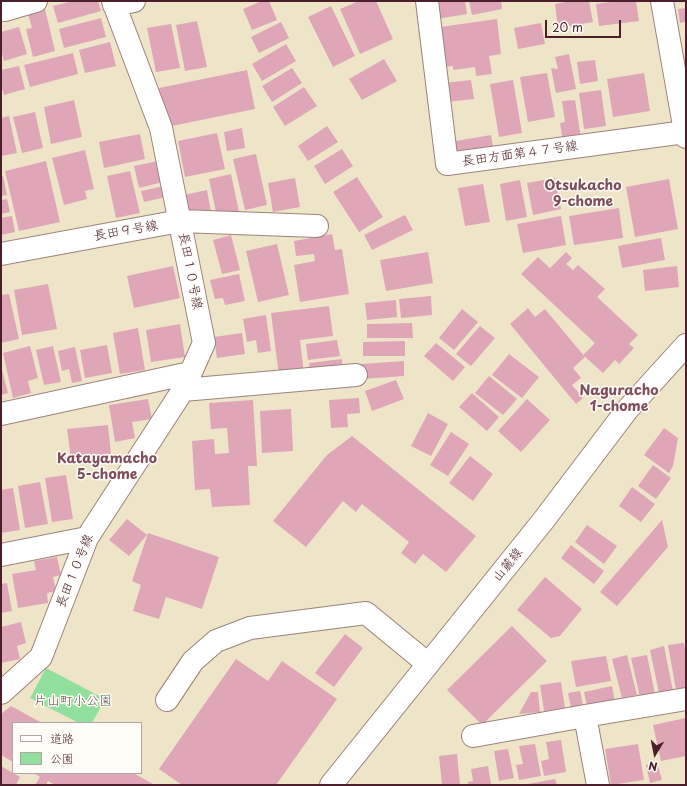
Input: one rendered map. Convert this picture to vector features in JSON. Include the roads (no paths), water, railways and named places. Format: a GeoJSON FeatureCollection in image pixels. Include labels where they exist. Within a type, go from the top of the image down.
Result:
{"type":"FeatureCollection","features":[{"type":"Feature","properties":{"kind":"street"},"geometry":{"type":"LineString","coordinates":[[2,10],[36,1]]}},
{"type":"Feature","properties":{"kind":"street","name":"長田方面第４７号線"},"geometry":{"type":"LineString","coordinates":[[427,1],[447,164],[685,135]]}},
{"type":"Feature","properties":{"kind":"street"},"geometry":{"type":"LineString","coordinates":[[662,1],[681,82],[685,135]]}},
{"type":"Feature","properties":{"kind":"street"},"geometry":{"type":"LineString","coordinates":[[120,2],[161,128],[180,221]]}},
{"type":"Feature","properties":{"kind":"street","name":"長田９号線"},"geometry":{"type":"LineString","coordinates":[[1,254],[180,221],[317,226]]}},
{"type":"Feature","properties":{"kind":"street","name":"長田１０号線"},"geometry":{"type":"LineString","coordinates":[[1,693],[41,657],[87,538],[186,381],[204,343],[180,221]]}},
{"type":"Feature","properties":{"kind":"street","name":"山麓線"},"geometry":{"type":"LineString","coordinates":[[331,785],[543,521],[627,410],[686,345]]}},
{"type":"Feature","properties":{"kind":"street"},"geometry":{"type":"LineString","coordinates":[[1,414],[186,381],[356,375]]}},
{"type":"Feature","properties":{"kind":"street"},"geometry":{"type":"LineString","coordinates":[[1,555],[87,538]]}},
{"type":"Feature","properties":{"kind":"street"},"geometry":{"type":"LineString","coordinates":[[167,700],[192,661],[216,641],[250,628],[366,613],[428,664]]}},
{"type":"Feature","properties":{"kind":"street"},"geometry":{"type":"LineString","coordinates":[[473,736],[686,699]]}},
{"type":"Feature","properties":{"kind":"street"},"geometry":{"type":"LineString","coordinates":[[585,716],[598,785]]}},
{"type":"Feature","properties":{"kind":"district","name":"Otsukacho 9-chome"},"geometry":{"type":"Point","coordinates":[583,194]}},
{"type":"Feature","properties":{"kind":"district","name":"Naguracho 1-chome"},"geometry":{"type":"Point","coordinates":[619,400]}},
{"type":"Feature","properties":{"kind":"district","name":"Katayamacho 5-chome"},"geometry":{"type":"Point","coordinates":[107,468]}},
{"type":"Feature","properties":{"kind":"park label","name":"片山町小公園"},"geometry":{"type":"Point","coordinates":[73,701]}}]}
